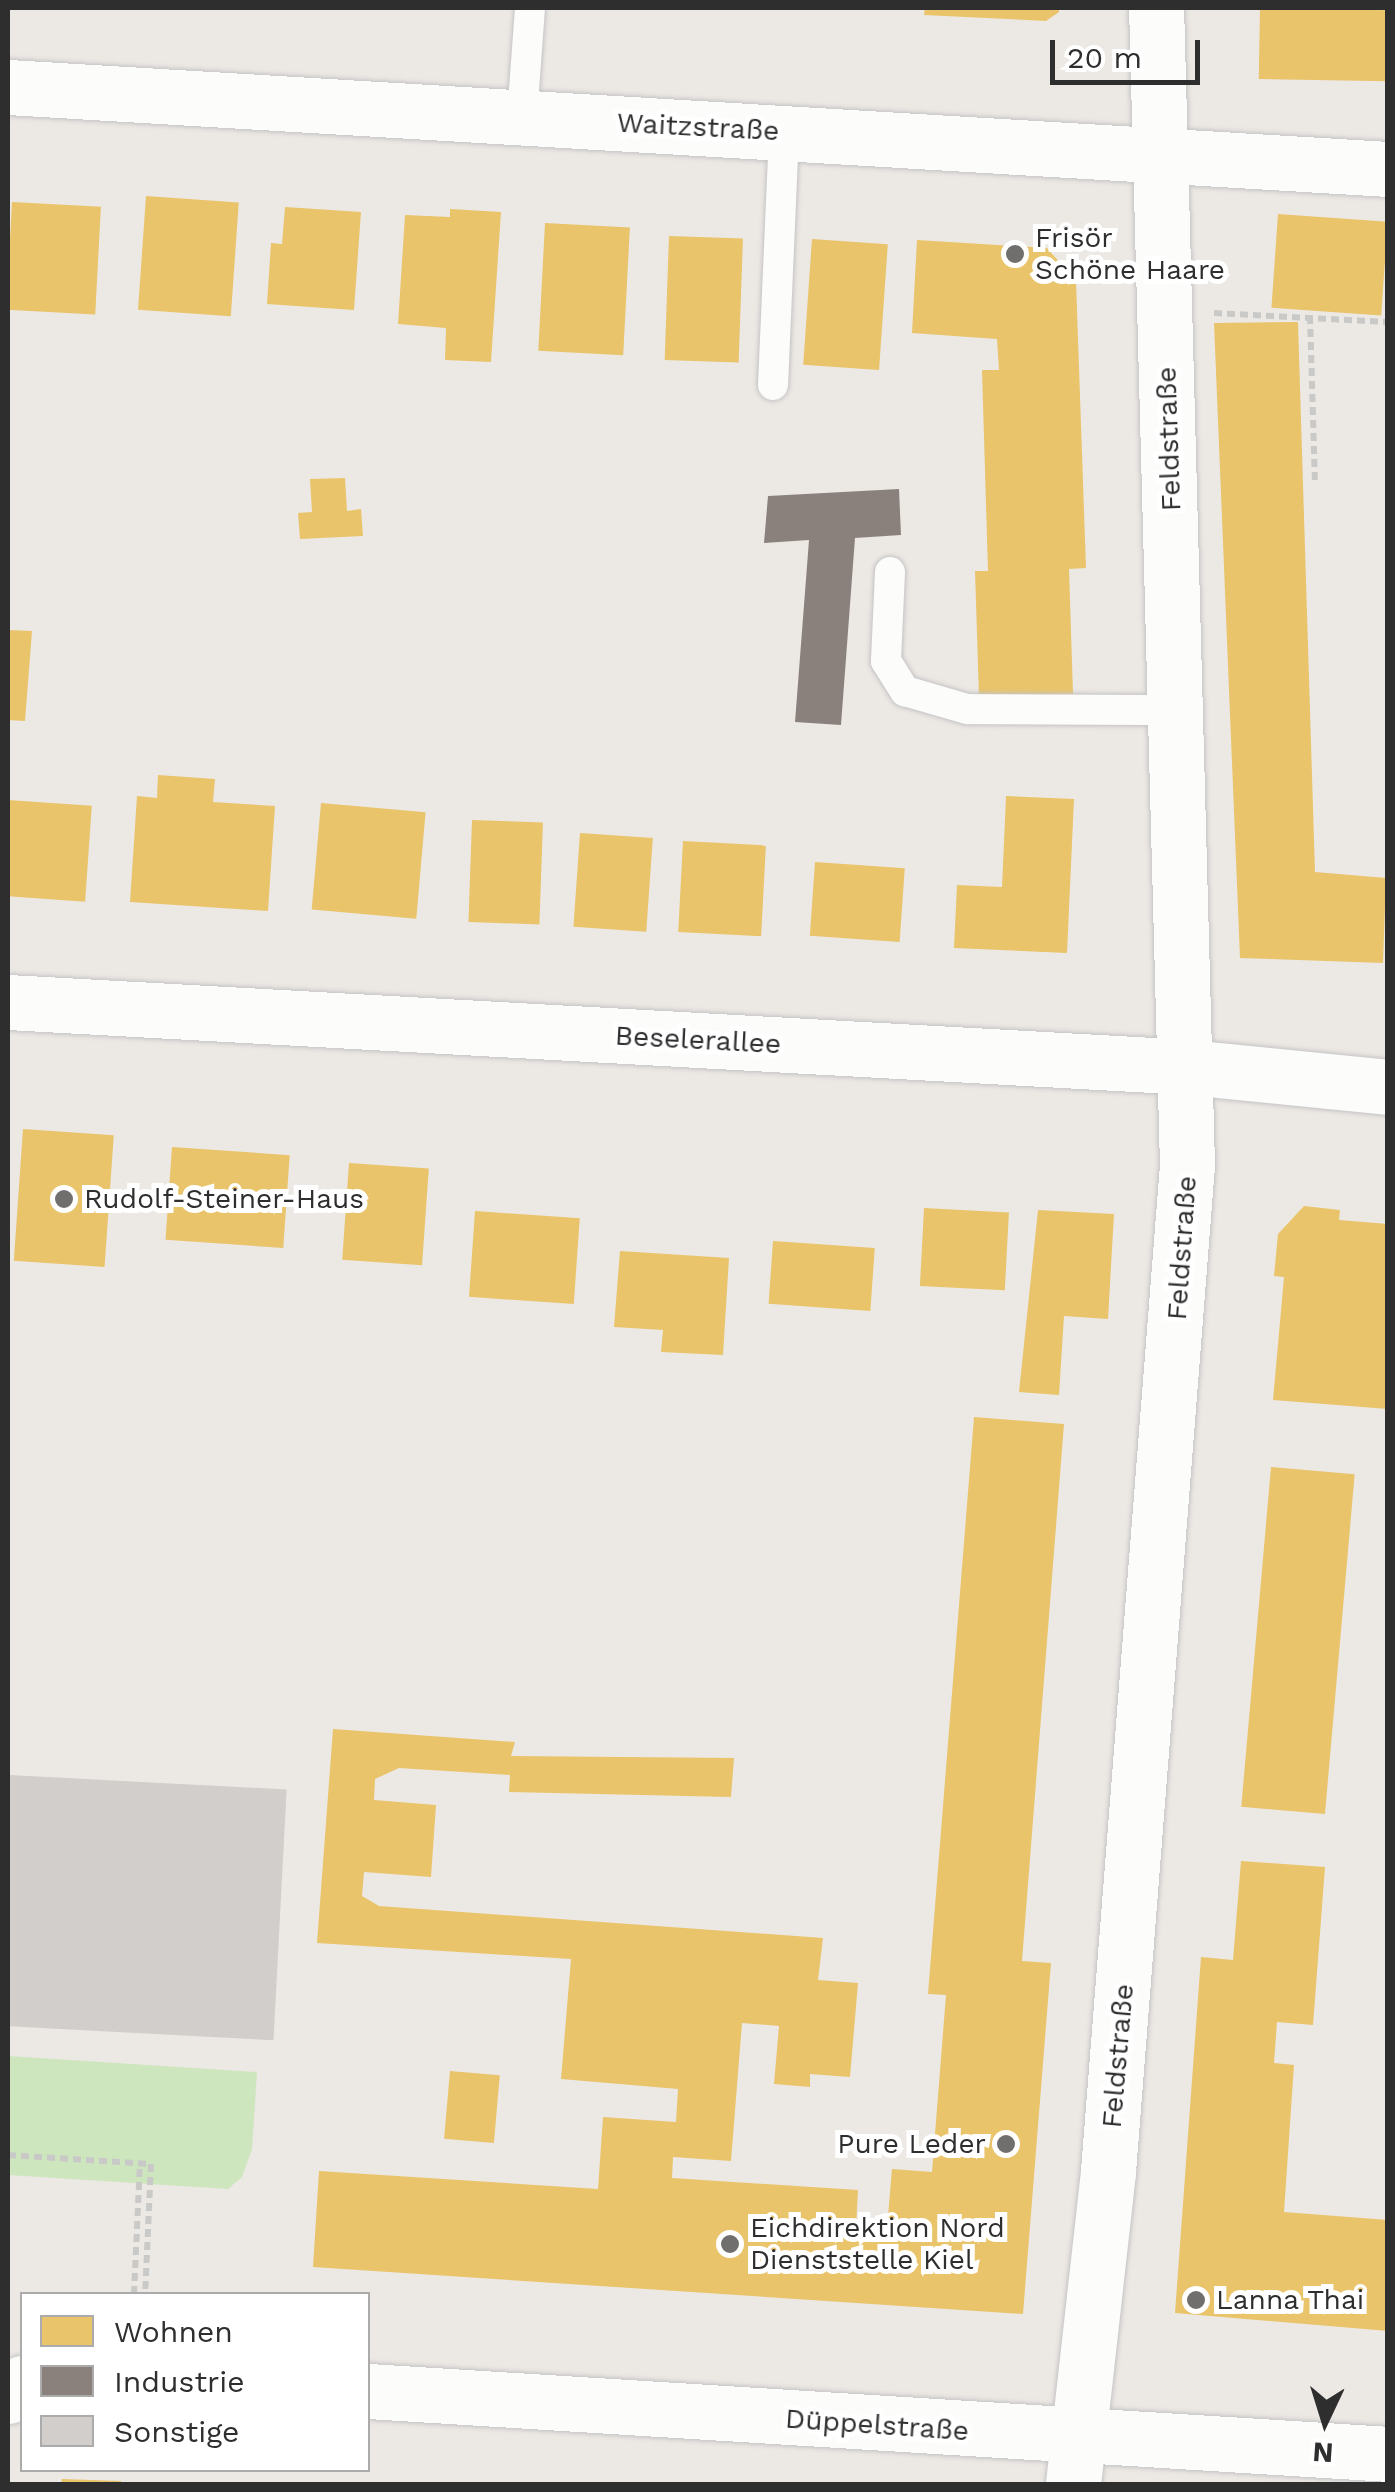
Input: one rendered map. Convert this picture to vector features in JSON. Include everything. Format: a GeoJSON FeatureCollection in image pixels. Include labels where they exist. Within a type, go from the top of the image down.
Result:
{"type":"FeatureCollection","features":[{"type":"Feature","properties":{"kind":"street","name":"Feldstraße"},"geometry":{"type":"LineString","coordinates":[[1075,2462],[1108,2171],[1167,1480],[1189,1067],[1156,8]]}},
{"type":"Feature","properties":{"kind":"street","name":"Waitzstraße"},"geometry":{"type":"LineString","coordinates":[[8,87],[1388,169]]}},
{"type":"Feature","properties":{"kind":"street","name":"Beselerallee"},"geometry":{"type":"LineString","coordinates":[[8,1002],[1189,1067],[1388,1086]]}},
{"type":"Feature","properties":{"kind":"street","name":"Düppelstraße"},"geometry":{"type":"LineString","coordinates":[[370,2391],[1075,2462],[1388,2454]]}},
{"type":"Feature","properties":{"kind":"lane"},"geometry":{"type":"LineString","coordinates":[[522,117],[530,8]]}},
{"type":"Feature","properties":{"kind":"lane"},"geometry":{"type":"LineString","coordinates":[[773,385],[784,132]]}},
{"type":"Feature","properties":{"kind":"lane"},"geometry":{"type":"LineString","coordinates":[[890,572],[886,661],[905,691],[967,709],[1176,710]]}},
{"type":"Feature","properties":{"kind":"path"},"geometry":{"type":"LineString","coordinates":[[1165,312],[1388,322]]}},
{"type":"Feature","properties":{"kind":"path"},"geometry":{"type":"LineString","coordinates":[[1310,316],[1315,482]]}},
{"type":"Feature","properties":{"kind":"path"},"geometry":{"type":"LineString","coordinates":[[8,2155],[150,2164],[145,2292]]}},
{"type":"Feature","properties":{"kind":"path"},"geometry":{"type":"LineString","coordinates":[[134,2292],[140,2164]]}},
{"type":"Feature","properties":{"kind":"green space"},"geometry":{"type":"Polygon","coordinates":[[[8,2056],[257,2072],[252,2149],[242,2177],[228,2189],[8,2175],[8,2056]]]}},
{"type":"Feature","properties":{"kind":"building: Wohnen"},"geometry":{"type":"Polygon","coordinates":[[[925,8],[1059,8],[1059,12],[1046,21],[924,15],[925,8]]]}},
{"type":"Feature","properties":{"kind":"building: Wohnen"},"geometry":{"type":"Polygon","coordinates":[[[1260,8],[1388,10],[1387,81],[1259,79],[1260,8]]]}},
{"type":"Feature","properties":{"kind":"building: Wohnen"},"geometry":{"type":"Polygon","coordinates":[[[146,196],[239,202],[231,316],[138,310],[146,196]]]}},
{"type":"Feature","properties":{"kind":"building: Wohnen"},"geometry":{"type":"Polygon","coordinates":[[[12,202],[101,207],[95,315],[8,310],[12,202]]]}},
{"type":"Feature","properties":{"kind":"building: Wohnen"},"geometry":{"type":"Polygon","coordinates":[[[285,207],[361,212],[354,310],[267,304],[271,243],[282,244],[285,207]]]}},
{"type":"Feature","properties":{"kind":"building: Wohnen"},"geometry":{"type":"Polygon","coordinates":[[[450,209],[501,212],[491,362],[445,360],[446,328],[398,324],[405,215],[450,217],[450,209]]]}},
{"type":"Feature","properties":{"kind":"building: Wohnen"},"geometry":{"type":"Polygon","coordinates":[[[1278,214],[1388,222],[1381,315],[1271,308],[1278,214]]]}},
{"type":"Feature","properties":{"kind":"building: Wohnen"},"geometry":{"type":"Polygon","coordinates":[[[545,223],[630,227],[623,355],[538,351],[545,223]]]}},
{"type":"Feature","properties":{"kind":"building: Wohnen"},"geometry":{"type":"Polygon","coordinates":[[[669,236],[743,239],[739,363],[665,360],[669,236]]]}},
{"type":"Feature","properties":{"kind":"building: Wohnen"},"geometry":{"type":"Polygon","coordinates":[[[812,239],[888,244],[879,370],[803,365],[812,239]]]}},
{"type":"Feature","properties":{"kind":"building: Wohnen"},"geometry":{"type":"Polygon","coordinates":[[[917,240],[1047,248],[1076,281],[1086,568],[1069,569],[1073,694],[979,697],[975,571],[988,571],[982,370],[999,370],[997,339],[912,333],[917,240]]]}},
{"type":"Feature","properties":{"kind":"building: Wohnen"},"geometry":{"type":"Polygon","coordinates":[[[1298,322],[1315,872],[1386,878],[1383,963],[1240,958],[1214,323],[1298,322]]]}},
{"type":"Feature","properties":{"kind":"building: Wohnen"},"geometry":{"type":"Polygon","coordinates":[[[345,478],[347,511],[361,509],[363,536],[300,539],[298,513],[312,512],[310,479],[345,478]]]}},
{"type":"Feature","properties":{"kind":"building: Wohnen"},"geometry":{"type":"Polygon","coordinates":[[[8,630],[32,631],[25,721],[8,720],[8,630]]]}},
{"type":"Feature","properties":{"kind":"building: Wohnen"},"geometry":{"type":"Polygon","coordinates":[[[158,775],[215,779],[213,802],[275,806],[268,911],[130,902],[137,796],[157,798],[158,775]]]}},
{"type":"Feature","properties":{"kind":"building: Wohnen"},"geometry":{"type":"Polygon","coordinates":[[[1006,796],[1074,799],[1067,953],[954,948],[957,885],[1002,887],[1006,796]]]}},
{"type":"Feature","properties":{"kind":"building: Wohnen"},"geometry":{"type":"Polygon","coordinates":[[[8,800],[92,806],[85,902],[8,896],[8,800]]]}},
{"type":"Feature","properties":{"kind":"building: Wohnen"},"geometry":{"type":"Polygon","coordinates":[[[321,803],[426,812],[416,919],[312,910],[321,803]]]}},
{"type":"Feature","properties":{"kind":"building: Wohnen"},"geometry":{"type":"Polygon","coordinates":[[[472,820],[543,822],[539,924],[468,922],[472,820]]]}},
{"type":"Feature","properties":{"kind":"building: Wohnen"},"geometry":{"type":"Polygon","coordinates":[[[580,833],[653,838],[646,932],[573,927],[580,833]]]}},
{"type":"Feature","properties":{"kind":"building: Wohnen"},"geometry":{"type":"Polygon","coordinates":[[[683,841],[766,845],[761,936],[678,932],[683,841]]]}},
{"type":"Feature","properties":{"kind":"building: Wohnen"},"geometry":{"type":"Polygon","coordinates":[[[815,862],[905,868],[900,942],[810,936],[815,862]]]}},
{"type":"Feature","properties":{"kind":"building: Wohnen","name":"Rudolf-Steiner-Haus"},"geometry":{"type":"Polygon","coordinates":[[[23,1129],[114,1135],[105,1267],[14,1261],[23,1129]]]}},
{"type":"Feature","properties":{"kind":"building: Wohnen"},"geometry":{"type":"Polygon","coordinates":[[[172,1147],[290,1155],[283,1248],[166,1240],[172,1147]]]}},
{"type":"Feature","properties":{"kind":"building: Wohnen"},"geometry":{"type":"Polygon","coordinates":[[[349,1163],[429,1169],[422,1265],[342,1260],[349,1163]]]}},
{"type":"Feature","properties":{"kind":"building: Wohnen"},"geometry":{"type":"Polygon","coordinates":[[[1304,1206],[1340,1210],[1339,1220],[1388,1224],[1388,1409],[1273,1400],[1284,1277],[1274,1276],[1278,1234],[1304,1206]]]}},
{"type":"Feature","properties":{"kind":"building: Wohnen"},"geometry":{"type":"Polygon","coordinates":[[[924,1208],[1009,1212],[1005,1290],[920,1286],[924,1208]]]}},
{"type":"Feature","properties":{"kind":"building: Wohnen"},"geometry":{"type":"Polygon","coordinates":[[[1038,1210],[1114,1214],[1108,1319],[1064,1316],[1059,1395],[1019,1392],[1038,1210]]]}},
{"type":"Feature","properties":{"kind":"building: Wohnen"},"geometry":{"type":"Polygon","coordinates":[[[475,1211],[580,1218],[574,1304],[469,1297],[475,1211]]]}},
{"type":"Feature","properties":{"kind":"building: Wohnen"},"geometry":{"type":"Polygon","coordinates":[[[773,1241],[875,1248],[870,1311],[769,1304],[773,1241]]]}},
{"type":"Feature","properties":{"kind":"building: Wohnen"},"geometry":{"type":"Polygon","coordinates":[[[620,1251],[729,1258],[723,1355],[661,1352],[663,1330],[614,1327],[620,1251]]]}},
{"type":"Feature","properties":{"kind":"building: Wohnen"},"geometry":{"type":"Polygon","coordinates":[[[974,1417],[1064,1424],[1022,1961],[1051,1963],[1023,2314],[313,2267],[319,2171],[598,2189],[603,2117],[676,2122],[678,2089],[561,2079],[571,1959],[317,1943],[333,1729],[515,1742],[511,1756],[734,1758],[731,1797],[509,1792],[510,1775],[399,1768],[375,1779],[374,1800],[436,1805],[431,1877],[364,1872],[362,1896],[379,1906],[823,1938],[818,1980],[858,1983],[850,2077],[810,2074],[810,2087],[774,2084],[779,2026],[742,2023],[731,2161],[673,2157],[672,2178],[858,2190],[856,2227],[887,2228],[892,2169],[932,2172],[946,1995],[928,1994],[974,1417]]]}},
{"type":"Feature","properties":{"kind":"building: Wohnen"},"geometry":{"type":"Polygon","coordinates":[[[1271,1467],[1355,1474],[1325,1814],[1241,1807],[1271,1467]]]}},
{"type":"Feature","properties":{"kind":"building: Wohnen"},"geometry":{"type":"Polygon","coordinates":[[[1241,1861],[1325,1867],[1313,2025],[1277,2022],[1274,2063],[1294,2065],[1284,2212],[1388,2220],[1388,2331],[1175,2313],[1201,1957],[1233,1960],[1241,1861]]]}},
{"type":"Feature","properties":{"kind":"building: Wohnen"},"geometry":{"type":"Polygon","coordinates":[[[450,2071],[500,2075],[494,2143],[444,2139],[450,2071]]]}},
{"type":"Feature","properties":{"kind":"building: Wohnen"},"geometry":{"type":"Polygon","coordinates":[[[62,2479],[121,2481],[121,2484],[61,2484],[62,2479]]]}},
{"type":"Feature","properties":{"kind":"building: Industrie"},"geometry":{"type":"Polygon","coordinates":[[[899,489],[901,535],[855,538],[841,725],[795,722],[809,540],[764,543],[768,496],[899,489]]]}},
{"type":"Feature","properties":{"kind":"building: Sonstige"},"geometry":{"type":"Polygon","coordinates":[[[9,1775],[287,1790],[273,2040],[8,2026],[9,1775]]]}},
{"type":"Feature","properties":{"kind":"place","name":"Frisör Schöne Haare"},"geometry":{"type":"Point","coordinates":[1015,254]}},
{"type":"Feature","properties":{"kind":"place","name":"Rudolf-Steiner-Haus"},"geometry":{"type":"Point","coordinates":[64,1199]}},
{"type":"Feature","properties":{"kind":"place","name":"Pure Leder"},"geometry":{"type":"Point","coordinates":[1006,2144]}},
{"type":"Feature","properties":{"kind":"place","name":"Eichdirektion Nord Dienststelle Kiel"},"geometry":{"type":"Point","coordinates":[730,2244]}},
{"type":"Feature","properties":{"kind":"place","name":"Lanna Thai"},"geometry":{"type":"Point","coordinates":[1196,2300]}}]}
